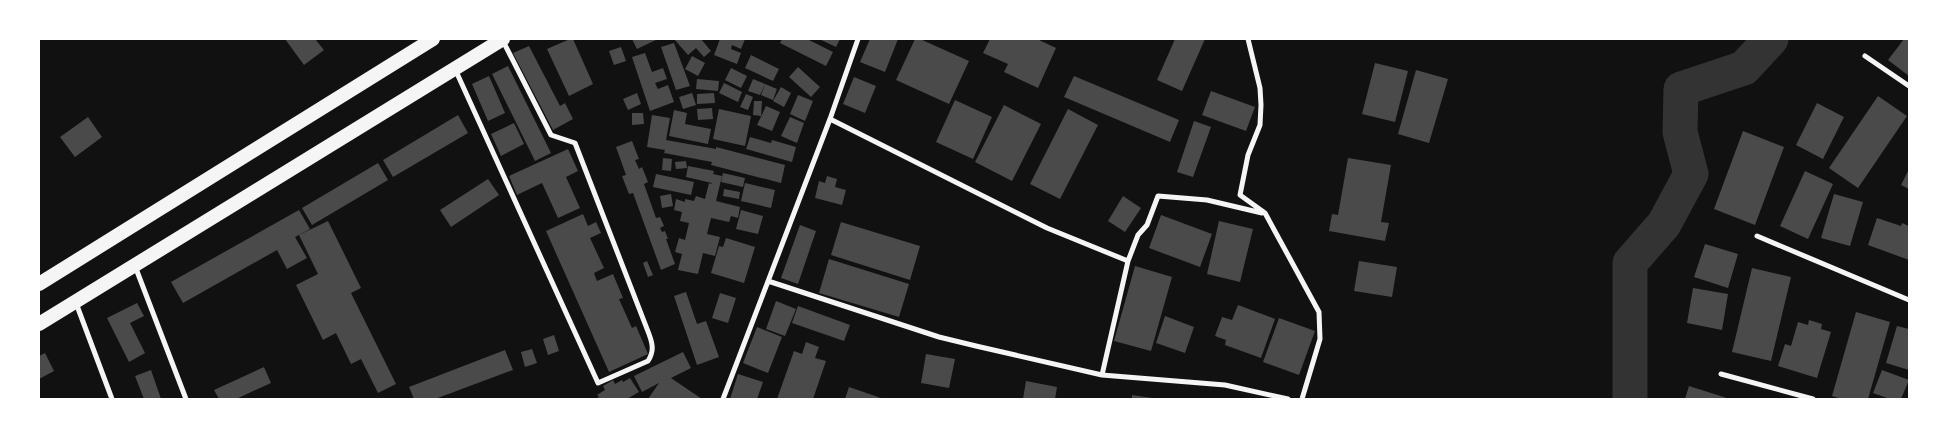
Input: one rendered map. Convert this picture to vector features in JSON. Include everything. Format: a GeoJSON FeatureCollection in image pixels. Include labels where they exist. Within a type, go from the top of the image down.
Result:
{"type":"FeatureCollection","features":[{"type":"Feature","properties":{"kind":"highway"},"geometry":{"type":"LineString","coordinates":[[39,284],[433,39]]}},
{"type":"Feature","properties":{"kind":"highway"},"geometry":{"type":"LineString","coordinates":[[39,324],[503,39]]}},
{"type":"Feature","properties":{"kind":"street"},"geometry":{"type":"LineString","coordinates":[[455,69],[598,383],[648,361],[653,353],[650,334],[576,143],[551,135],[503,39]]}},
{"type":"Feature","properties":{"kind":"street"},"geometry":{"type":"LineString","coordinates":[[723,399],[830,119],[858,39]]}},
{"type":"Feature","properties":{"kind":"street"},"geometry":{"type":"LineString","coordinates":[[1248,39],[1260,88],[1260,125],[1248,154],[1240,195],[1265,213],[1319,312],[1320,339],[1302,399]]}},
{"type":"Feature","properties":{"kind":"street"},"geometry":{"type":"LineString","coordinates":[[1865,56],[1909,86]]}},
{"type":"Feature","properties":{"kind":"street"},"geometry":{"type":"LineString","coordinates":[[830,119],[1047,228],[1128,261]]}},
{"type":"Feature","properties":{"kind":"street"},"geometry":{"type":"LineString","coordinates":[[1102,375],[1128,261],[1138,235],[1147,225],[1158,196],[1207,200],[1265,213]]}},
{"type":"Feature","properties":{"kind":"street"},"geometry":{"type":"LineString","coordinates":[[1756,236],[1909,300]]}},
{"type":"Feature","properties":{"kind":"street"},"geometry":{"type":"LineString","coordinates":[[135,265],[186,399]]}},
{"type":"Feature","properties":{"kind":"street"},"geometry":{"type":"LineString","coordinates":[[768,281],[939,337],[1102,375],[1225,385],[1288,399]]}},
{"type":"Feature","properties":{"kind":"street"},"geometry":{"type":"LineString","coordinates":[[76,303],[112,399]]}},
{"type":"Feature","properties":{"kind":"street"},"geometry":{"type":"LineString","coordinates":[[1721,374],[1813,399]]}},
{"type":"Feature","properties":{"kind":"building"},"geometry":{"type":"Polygon","coordinates":[[[285,39],[315,39],[324,50],[304,65],[285,39]]]}},
{"type":"Feature","properties":{"kind":"building"},"geometry":{"type":"Polygon","coordinates":[[[573,39],[593,84],[569,96],[547,49],[573,39]]]}},
{"type":"Feature","properties":{"kind":"building"},"geometry":{"type":"Polygon","coordinates":[[[632,39],[658,39],[637,49],[632,39]]]}},
{"type":"Feature","properties":{"kind":"building"},"geometry":{"type":"Polygon","coordinates":[[[674,39],[701,39],[711,51],[704,57],[696,48],[688,55],[674,39]]]}},
{"type":"Feature","properties":{"kind":"building"},"geometry":{"type":"Polygon","coordinates":[[[720,39],[745,39],[741,49],[732,45],[731,49],[741,53],[737,64],[714,55],[720,39]]]}},
{"type":"Feature","properties":{"kind":"building"},"geometry":{"type":"Polygon","coordinates":[[[782,39],[807,39],[833,52],[826,66],[780,43],[782,39]]]}},
{"type":"Feature","properties":{"kind":"building"},"geometry":{"type":"Polygon","coordinates":[[[819,39],[840,39],[836,47],[819,39]]]}},
{"type":"Feature","properties":{"kind":"building"},"geometry":{"type":"Polygon","coordinates":[[[870,39],[898,39],[885,72],[860,62],[870,39]]]}},
{"type":"Feature","properties":{"kind":"building"},"geometry":{"type":"Polygon","coordinates":[[[915,39],[920,39],[969,61],[949,104],[896,80],[915,39]]]}},
{"type":"Feature","properties":{"kind":"building"},"geometry":{"type":"Polygon","coordinates":[[[990,39],[1037,39],[1056,48],[1038,88],[1004,72],[1008,64],[983,53],[990,39]]]}},
{"type":"Feature","properties":{"kind":"building"},"geometry":{"type":"Polygon","coordinates":[[[1175,39],[1205,39],[1182,91],[1157,80],[1175,39]]]}},
{"type":"Feature","properties":{"kind":"building"},"geometry":{"type":"Polygon","coordinates":[[[1904,39],[1909,39],[1909,76],[1888,60],[1904,39]]]}},
{"type":"Feature","properties":{"kind":"building"},"geometry":{"type":"Polygon","coordinates":[[[674,43],[690,86],[676,90],[661,47],[674,43]]]}},
{"type":"Feature","properties":{"kind":"building"},"geometry":{"type":"Polygon","coordinates":[[[529,46],[560,106],[565,103],[573,119],[553,130],[513,53],[529,46]]]}},
{"type":"Feature","properties":{"kind":"building"},"geometry":{"type":"Polygon","coordinates":[[[621,47],[626,61],[614,65],[609,51],[621,47]]]}},
{"type":"Feature","properties":{"kind":"building"},"geometry":{"type":"Polygon","coordinates":[[[645,53],[652,72],[663,68],[667,79],[655,83],[658,89],[668,85],[674,102],[650,111],[632,57],[645,53]]]}},
{"type":"Feature","properties":{"kind":"building"},"geometry":{"type":"Polygon","coordinates":[[[751,55],[779,69],[773,81],[745,68],[751,55]]]}},
{"type":"Feature","properties":{"kind":"building"},"geometry":{"type":"Polygon","coordinates":[[[692,56],[705,63],[698,76],[685,69],[692,56]]]}},
{"type":"Feature","properties":{"kind":"building"},"geometry":{"type":"Polygon","coordinates":[[[1375,63],[1408,71],[1395,122],[1362,114],[1375,63]]]}},
{"type":"Feature","properties":{"kind":"building"},"geometry":{"type":"Polygon","coordinates":[[[508,66],[551,153],[535,161],[492,74],[508,66]]]}},
{"type":"Feature","properties":{"kind":"building"},"geometry":{"type":"Polygon","coordinates":[[[798,67],[820,87],[811,97],[789,77],[798,67]]]}},
{"type":"Feature","properties":{"kind":"building"},"geometry":{"type":"Polygon","coordinates":[[[731,68],[747,76],[741,88],[725,80],[731,68]]]}},
{"type":"Feature","properties":{"kind":"building"},"geometry":{"type":"Polygon","coordinates":[[[1416,70],[1448,79],[1429,143],[1398,134],[1416,70]]]}},
{"type":"Feature","properties":{"kind":"building"},"geometry":{"type":"Polygon","coordinates":[[[489,76],[505,113],[488,121],[472,84],[489,76]]]}},
{"type":"Feature","properties":{"kind":"building"},"geometry":{"type":"Polygon","coordinates":[[[1074,76],[1179,120],[1170,142],[1064,97],[1074,76]]]}},
{"type":"Feature","properties":{"kind":"building"},"geometry":{"type":"Polygon","coordinates":[[[854,77],[876,86],[865,113],[843,104],[854,77]]]}},
{"type":"Feature","properties":{"kind":"building"},"geometry":{"type":"Polygon","coordinates":[[[697,79],[719,81],[718,91],[696,89],[697,79]]]}},
{"type":"Feature","properties":{"kind":"building"},"geometry":{"type":"Polygon","coordinates":[[[753,79],[765,84],[760,95],[748,91],[753,79]]]}},
{"type":"Feature","properties":{"kind":"building"},"geometry":{"type":"Polygon","coordinates":[[[724,83],[742,92],[738,102],[719,93],[724,83]]]}},
{"type":"Feature","properties":{"kind":"building"},"geometry":{"type":"Polygon","coordinates":[[[765,84],[777,89],[773,100],[761,95],[765,84]]]}},
{"type":"Feature","properties":{"kind":"building"},"geometry":{"type":"Polygon","coordinates":[[[781,87],[791,93],[784,107],[773,101],[781,87]]]}},
{"type":"Feature","properties":{"kind":"building"},"geometry":{"type":"Polygon","coordinates":[[[1211,91],[1255,107],[1246,131],[1202,115],[1211,91]]]}},
{"type":"Feature","properties":{"kind":"building"},"geometry":{"type":"Polygon","coordinates":[[[637,93],[641,104],[628,110],[623,99],[637,93]]]}},
{"type":"Feature","properties":{"kind":"building"},"geometry":{"type":"Polygon","coordinates":[[[692,93],[696,105],[683,109],[679,97],[692,93]]]}},
{"type":"Feature","properties":{"kind":"building"},"geometry":{"type":"Polygon","coordinates":[[[714,93],[715,103],[697,104],[697,94],[714,93]]]}},
{"type":"Feature","properties":{"kind":"building"},"geometry":{"type":"Polygon","coordinates":[[[746,94],[753,97],[748,110],[740,107],[746,94]]]}},
{"type":"Feature","properties":{"kind":"building"},"geometry":{"type":"Polygon","coordinates":[[[798,95],[813,101],[805,121],[790,114],[798,95]]]}},
{"type":"Feature","properties":{"kind":"building"},"geometry":{"type":"Polygon","coordinates":[[[1878,96],[1907,116],[1858,188],[1829,168],[1878,96]]]}},
{"type":"Feature","properties":{"kind":"building"},"geometry":{"type":"Polygon","coordinates":[[[955,100],[992,117],[973,159],[936,142],[955,100]]]}},
{"type":"Feature","properties":{"kind":"building"},"geometry":{"type":"Polygon","coordinates":[[[754,101],[762,101],[761,116],[753,115],[754,101]]]}},
{"type":"Feature","properties":{"kind":"building"},"geometry":{"type":"Polygon","coordinates":[[[1817,103],[1844,117],[1823,159],[1796,145],[1817,103]]]}},
{"type":"Feature","properties":{"kind":"building"},"geometry":{"type":"Polygon","coordinates":[[[1004,105],[1041,124],[1012,181],[975,162],[1004,105]]]}},
{"type":"Feature","properties":{"kind":"building"},"geometry":{"type":"Polygon","coordinates":[[[766,106],[780,112],[772,131],[757,125],[766,106]]]}},
{"type":"Feature","properties":{"kind":"building"},"geometry":{"type":"Polygon","coordinates":[[[712,108],[713,119],[698,120],[697,109],[712,108]]]}},
{"type":"Feature","properties":{"kind":"building"},"geometry":{"type":"Polygon","coordinates":[[[719,109],[751,116],[745,146],[713,139],[719,109]]]}},
{"type":"Feature","properties":{"kind":"building"},"geometry":{"type":"Polygon","coordinates":[[[1068,109],[1098,125],[1060,199],[1030,184],[1068,109]]]}},
{"type":"Feature","properties":{"kind":"building"},"geometry":{"type":"Polygon","coordinates":[[[674,110],[687,113],[685,124],[711,129],[708,144],[669,136],[674,110]]]}},
{"type":"Feature","properties":{"kind":"building"},"geometry":{"type":"Polygon","coordinates":[[[632,113],[643,113],[644,124],[632,125],[632,113]]]}},
{"type":"Feature","properties":{"kind":"building"},"geometry":{"type":"Polygon","coordinates":[[[458,115],[468,133],[393,177],[383,160],[458,115]]]}},
{"type":"Feature","properties":{"kind":"building"},"geometry":{"type":"Polygon","coordinates":[[[652,115],[670,118],[666,140],[716,149],[716,147],[785,165],[781,183],[711,165],[712,162],[664,153],[665,150],[647,147],[652,115]]]}},
{"type":"Feature","properties":{"kind":"building"},"geometry":{"type":"Polygon","coordinates":[[[88,117],[102,137],[75,157],[60,137],[88,117]]]}},
{"type":"Feature","properties":{"kind":"building"},"geometry":{"type":"Polygon","coordinates":[[[790,117],[804,123],[797,143],[781,136],[790,117]]]}},
{"type":"Feature","properties":{"kind":"building"},"geometry":{"type":"Polygon","coordinates":[[[1194,121],[1211,127],[1193,177],[1177,172],[1194,121]]]}},
{"type":"Feature","properties":{"kind":"building"},"geometry":{"type":"Polygon","coordinates":[[[514,123],[524,144],[501,156],[491,134],[514,123]]]}},
{"type":"Feature","properties":{"kind":"building"},"geometry":{"type":"Polygon","coordinates":[[[1743,131],[1784,147],[1755,225],[1714,209],[1743,131]]]}},
{"type":"Feature","properties":{"kind":"building"},"geometry":{"type":"Polygon","coordinates":[[[750,137],[771,143],[772,140],[796,147],[792,162],[746,149],[750,137]]]}},
{"type":"Feature","properties":{"kind":"building"},"geometry":{"type":"Polygon","coordinates":[[[632,141],[639,159],[635,160],[639,169],[642,167],[648,182],[644,184],[656,218],[660,217],[664,226],[660,228],[662,232],[665,231],[675,264],[661,270],[633,193],[629,194],[622,176],[626,175],[616,147],[632,141]]]}},
{"type":"Feature","properties":{"kind":"building"},"geometry":{"type":"Polygon","coordinates":[[[568,149],[578,171],[566,177],[580,208],[558,218],[542,183],[517,195],[509,176],[568,149]]]}},
{"type":"Feature","properties":{"kind":"building"},"geometry":{"type":"Polygon","coordinates":[[[663,158],[672,159],[671,171],[662,170],[663,158]]]}},
{"type":"Feature","properties":{"kind":"building"},"geometry":{"type":"Polygon","coordinates":[[[1348,158],[1391,165],[1381,222],[1389,223],[1385,241],[1329,231],[1332,214],[1338,215],[1348,158]]]}},
{"type":"Feature","properties":{"kind":"building"},"geometry":{"type":"Polygon","coordinates":[[[686,161],[687,168],[676,169],[675,162],[686,161]]]}},
{"type":"Feature","properties":{"kind":"building"},"geometry":{"type":"Polygon","coordinates":[[[378,163],[388,180],[312,225],[302,208],[378,163]]]}},
{"type":"Feature","properties":{"kind":"building"},"geometry":{"type":"Polygon","coordinates":[[[688,166],[714,171],[713,174],[722,176],[716,201],[740,207],[738,218],[731,216],[729,222],[711,218],[707,234],[720,237],[715,256],[703,253],[698,274],[678,270],[682,254],[675,252],[679,238],[685,240],[689,223],[680,221],[682,212],[674,210],[676,199],[685,202],[685,199],[694,201],[696,196],[705,199],[709,183],[712,183],[686,177],[688,166]]]}},
{"type":"Feature","properties":{"kind":"building"},"geometry":{"type":"Polygon","coordinates":[[[1909,169],[1909,189],[1901,185],[1909,169]]]}},
{"type":"Feature","properties":{"kind":"building"},"geometry":{"type":"Polygon","coordinates":[[[1805,171],[1833,184],[1808,239],[1780,226],[1805,171]]]}},
{"type":"Feature","properties":{"kind":"building"},"geometry":{"type":"Polygon","coordinates":[[[723,173],[745,178],[743,187],[721,182],[723,173]]]}},
{"type":"Feature","properties":{"kind":"building"},"geometry":{"type":"Polygon","coordinates":[[[656,174],[694,182],[691,195],[653,187],[656,174]]]}},
{"type":"Feature","properties":{"kind":"building"},"geometry":{"type":"Polygon","coordinates":[[[827,176],[837,179],[835,187],[846,190],[842,205],[815,198],[819,181],[825,183],[827,176]]]}},
{"type":"Feature","properties":{"kind":"building"},"geometry":{"type":"Polygon","coordinates":[[[488,179],[499,195],[451,227],[440,210],[488,179]]]}},
{"type":"Feature","properties":{"kind":"building"},"geometry":{"type":"Polygon","coordinates":[[[745,183],[775,190],[771,208],[741,201],[745,183]]]}},
{"type":"Feature","properties":{"kind":"building"},"geometry":{"type":"Polygon","coordinates":[[[724,189],[740,192],[739,199],[723,196],[724,189]]]}},
{"type":"Feature","properties":{"kind":"building"},"geometry":{"type":"Polygon","coordinates":[[[671,194],[673,206],[662,208],[660,196],[671,194]]]}},
{"type":"Feature","properties":{"kind":"building"},"geometry":{"type":"Polygon","coordinates":[[[1834,194],[1863,202],[1850,246],[1821,238],[1834,194]]]}},
{"type":"Feature","properties":{"kind":"building"},"geometry":{"type":"Polygon","coordinates":[[[1123,196],[1141,208],[1125,232],[1108,221],[1123,196]]]}},
{"type":"Feature","properties":{"kind":"building"},"geometry":{"type":"Polygon","coordinates":[[[299,210],[310,229],[295,237],[307,258],[287,269],[277,250],[183,303],[171,282],[299,210]]]}},
{"type":"Feature","properties":{"kind":"building"},"geometry":{"type":"Polygon","coordinates":[[[741,210],[763,216],[758,234],[736,229],[741,210]]]}},
{"type":"Feature","properties":{"kind":"building"},"geometry":{"type":"Polygon","coordinates":[[[583,214],[588,226],[596,222],[601,233],[590,238],[604,268],[594,273],[597,281],[613,274],[623,298],[619,299],[632,328],[636,326],[648,354],[609,372],[546,231],[583,214]]]}},
{"type":"Feature","properties":{"kind":"building"},"geometry":{"type":"Polygon","coordinates":[[[1161,215],[1212,234],[1200,267],[1149,248],[1161,215]]]}},
{"type":"Feature","properties":{"kind":"building"},"geometry":{"type":"Polygon","coordinates":[[[1877,218],[1901,226],[1902,223],[1909,226],[1909,260],[1868,245],[1877,218]]]}},
{"type":"Feature","properties":{"kind":"building"},"geometry":{"type":"Polygon","coordinates":[[[328,221],[361,288],[351,293],[396,384],[378,393],[361,359],[351,364],[336,333],[323,340],[296,285],[318,274],[299,235],[328,221]]]}},
{"type":"Feature","properties":{"kind":"building"},"geometry":{"type":"Polygon","coordinates":[[[1219,221],[1253,229],[1240,282],[1207,274],[1219,221]]]}},
{"type":"Feature","properties":{"kind":"building"},"geometry":{"type":"Polygon","coordinates":[[[841,222],[920,246],[910,280],[831,255],[841,222]]]}},
{"type":"Feature","properties":{"kind":"building"},"geometry":{"type":"Polygon","coordinates":[[[800,225],[816,231],[798,284],[781,278],[800,225]]]}},
{"type":"Feature","properties":{"kind":"building"},"geometry":{"type":"Polygon","coordinates":[[[726,238],[755,247],[744,283],[711,273],[719,246],[723,247],[726,238]]]}},
{"type":"Feature","properties":{"kind":"building"},"geometry":{"type":"Polygon","coordinates":[[[1705,244],[1738,254],[1728,288],[1694,277],[1705,244]]]}},
{"type":"Feature","properties":{"kind":"building"},"geometry":{"type":"Polygon","coordinates":[[[829,259],[909,284],[899,317],[819,293],[829,259]]]}},
{"type":"Feature","properties":{"kind":"building"},"geometry":{"type":"Polygon","coordinates":[[[647,261],[653,275],[648,277],[643,263],[647,261]]]}},
{"type":"Feature","properties":{"kind":"building"},"geometry":{"type":"Polygon","coordinates":[[[1359,261],[1397,267],[1392,297],[1354,291],[1359,261]]]}},
{"type":"Feature","properties":{"kind":"building"},"geometry":{"type":"Polygon","coordinates":[[[1135,266],[1172,277],[1151,351],[1114,341],[1135,266]]]}},
{"type":"Feature","properties":{"kind":"building"},"geometry":{"type":"Polygon","coordinates":[[[1752,268],[1791,277],[1771,361],[1732,352],[1752,268]]]}},
{"type":"Feature","properties":{"kind":"building"},"geometry":{"type":"Polygon","coordinates":[[[1693,288],[1728,294],[1722,330],[1687,323],[1693,288]]]}},
{"type":"Feature","properties":{"kind":"building"},"geometry":{"type":"Polygon","coordinates":[[[686,292],[697,324],[706,321],[719,357],[697,365],[674,296],[686,292]]]}},
{"type":"Feature","properties":{"kind":"building"},"geometry":{"type":"Polygon","coordinates":[[[720,293],[736,298],[728,323],[712,318],[720,293]]]}},
{"type":"Feature","properties":{"kind":"building"},"geometry":{"type":"Polygon","coordinates":[[[776,301],[796,309],[785,336],[766,329],[776,301]]]}},
{"type":"Feature","properties":{"kind":"building"},"geometry":{"type":"Polygon","coordinates":[[[137,303],[144,316],[130,323],[145,353],[129,362],[107,318],[137,303]]]}},
{"type":"Feature","properties":{"kind":"building"},"geometry":{"type":"Polygon","coordinates":[[[1238,305],[1275,319],[1261,358],[1225,345],[1226,340],[1215,336],[1222,317],[1232,320],[1238,305]]]}},
{"type":"Feature","properties":{"kind":"building"},"geometry":{"type":"Polygon","coordinates":[[[798,306],[850,325],[844,341],[792,323],[798,306]]]}},
{"type":"Feature","properties":{"kind":"building"},"geometry":{"type":"Polygon","coordinates":[[[1856,312],[1890,322],[1868,399],[1842,399],[1832,396],[1856,312]]]}},
{"type":"Feature","properties":{"kind":"building"},"geometry":{"type":"Polygon","coordinates":[[[1165,316],[1194,327],[1185,353],[1156,343],[1165,316]]]}},
{"type":"Feature","properties":{"kind":"building"},"geometry":{"type":"Polygon","coordinates":[[[1279,318],[1315,331],[1299,375],[1263,362],[1279,318]]]}},
{"type":"Feature","properties":{"kind":"building"},"geometry":{"type":"Polygon","coordinates":[[[1809,320],[1822,324],[1821,329],[1831,332],[1817,378],[1778,366],[1785,344],[1791,346],[1798,322],[1808,325],[1809,320]]]}},
{"type":"Feature","properties":{"kind":"building"},"geometry":{"type":"Polygon","coordinates":[[[1897,326],[1909,329],[1909,370],[1886,363],[1897,326]]]}},
{"type":"Feature","properties":{"kind":"building"},"geometry":{"type":"Polygon","coordinates":[[[757,327],[782,337],[768,373],[743,363],[757,327]]]}},
{"type":"Feature","properties":{"kind":"building"},"geometry":{"type":"Polygon","coordinates":[[[554,335],[559,351],[548,355],[543,339],[554,335]]]}},
{"type":"Feature","properties":{"kind":"building"},"geometry":{"type":"Polygon","coordinates":[[[806,342],[819,347],[815,358],[826,361],[813,399],[777,399],[794,351],[802,354],[806,342]]]}},
{"type":"Feature","properties":{"kind":"building"},"geometry":{"type":"Polygon","coordinates":[[[532,349],[537,363],[525,367],[521,352],[532,349]]]}},
{"type":"Feature","properties":{"kind":"building"},"geometry":{"type":"Polygon","coordinates":[[[505,350],[513,370],[435,399],[414,399],[409,387],[505,350]]]}},
{"type":"Feature","properties":{"kind":"building"},"geometry":{"type":"Polygon","coordinates":[[[683,352],[691,368],[671,378],[702,399],[648,399],[659,383],[642,392],[634,376],[683,352]]]}},
{"type":"Feature","properties":{"kind":"building"},"geometry":{"type":"Polygon","coordinates":[[[45,353],[54,371],[39,379],[39,356],[45,353]]]}},
{"type":"Feature","properties":{"kind":"building"},"geometry":{"type":"Polygon","coordinates":[[[926,354],[955,359],[949,388],[921,383],[926,354]]]}},
{"type":"Feature","properties":{"kind":"building"},"geometry":{"type":"Polygon","coordinates":[[[264,367],[271,383],[236,399],[219,399],[214,390],[264,367]]]}},
{"type":"Feature","properties":{"kind":"building"},"geometry":{"type":"Polygon","coordinates":[[[151,370],[161,399],[144,399],[135,376],[151,370]]]}},
{"type":"Feature","properties":{"kind":"building"},"geometry":{"type":"Polygon","coordinates":[[[1882,370],[1909,380],[1901,399],[1890,399],[1873,393],[1882,370]]]}},
{"type":"Feature","properties":{"kind":"building"},"geometry":{"type":"Polygon","coordinates":[[[738,374],[763,382],[757,399],[730,399],[738,374]]]}},
{"type":"Feature","properties":{"kind":"building"},"geometry":{"type":"Polygon","coordinates":[[[630,378],[639,392],[627,399],[595,399],[599,397],[597,395],[605,390],[603,386],[613,380],[615,384],[630,378]]]}},
{"type":"Feature","properties":{"kind":"building"},"geometry":{"type":"Polygon","coordinates":[[[1026,381],[1057,387],[1055,399],[1023,399],[1026,381]]]}},
{"type":"Feature","properties":{"kind":"building"},"geometry":{"type":"Polygon","coordinates":[[[1689,386],[1730,399],[1685,399],[1689,386]]]}},
{"type":"Feature","properties":{"kind":"building"},"geometry":{"type":"Polygon","coordinates":[[[849,387],[884,399],[845,399],[849,387]]]}},
{"type":"Feature","properties":{"kind":"building"},"geometry":{"type":"Polygon","coordinates":[[[1132,395],[1152,398],[1152,399],[1132,399],[1132,395]]]}},
{"type":"Feature","properties":{"kind":"waterway"},"geometry":{"type":"LineString","coordinates":[[1630,399],[1630,263],[1664,224],[1691,174],[1680,132],[1681,89],[1744,68],[1771,39]]}}]}
